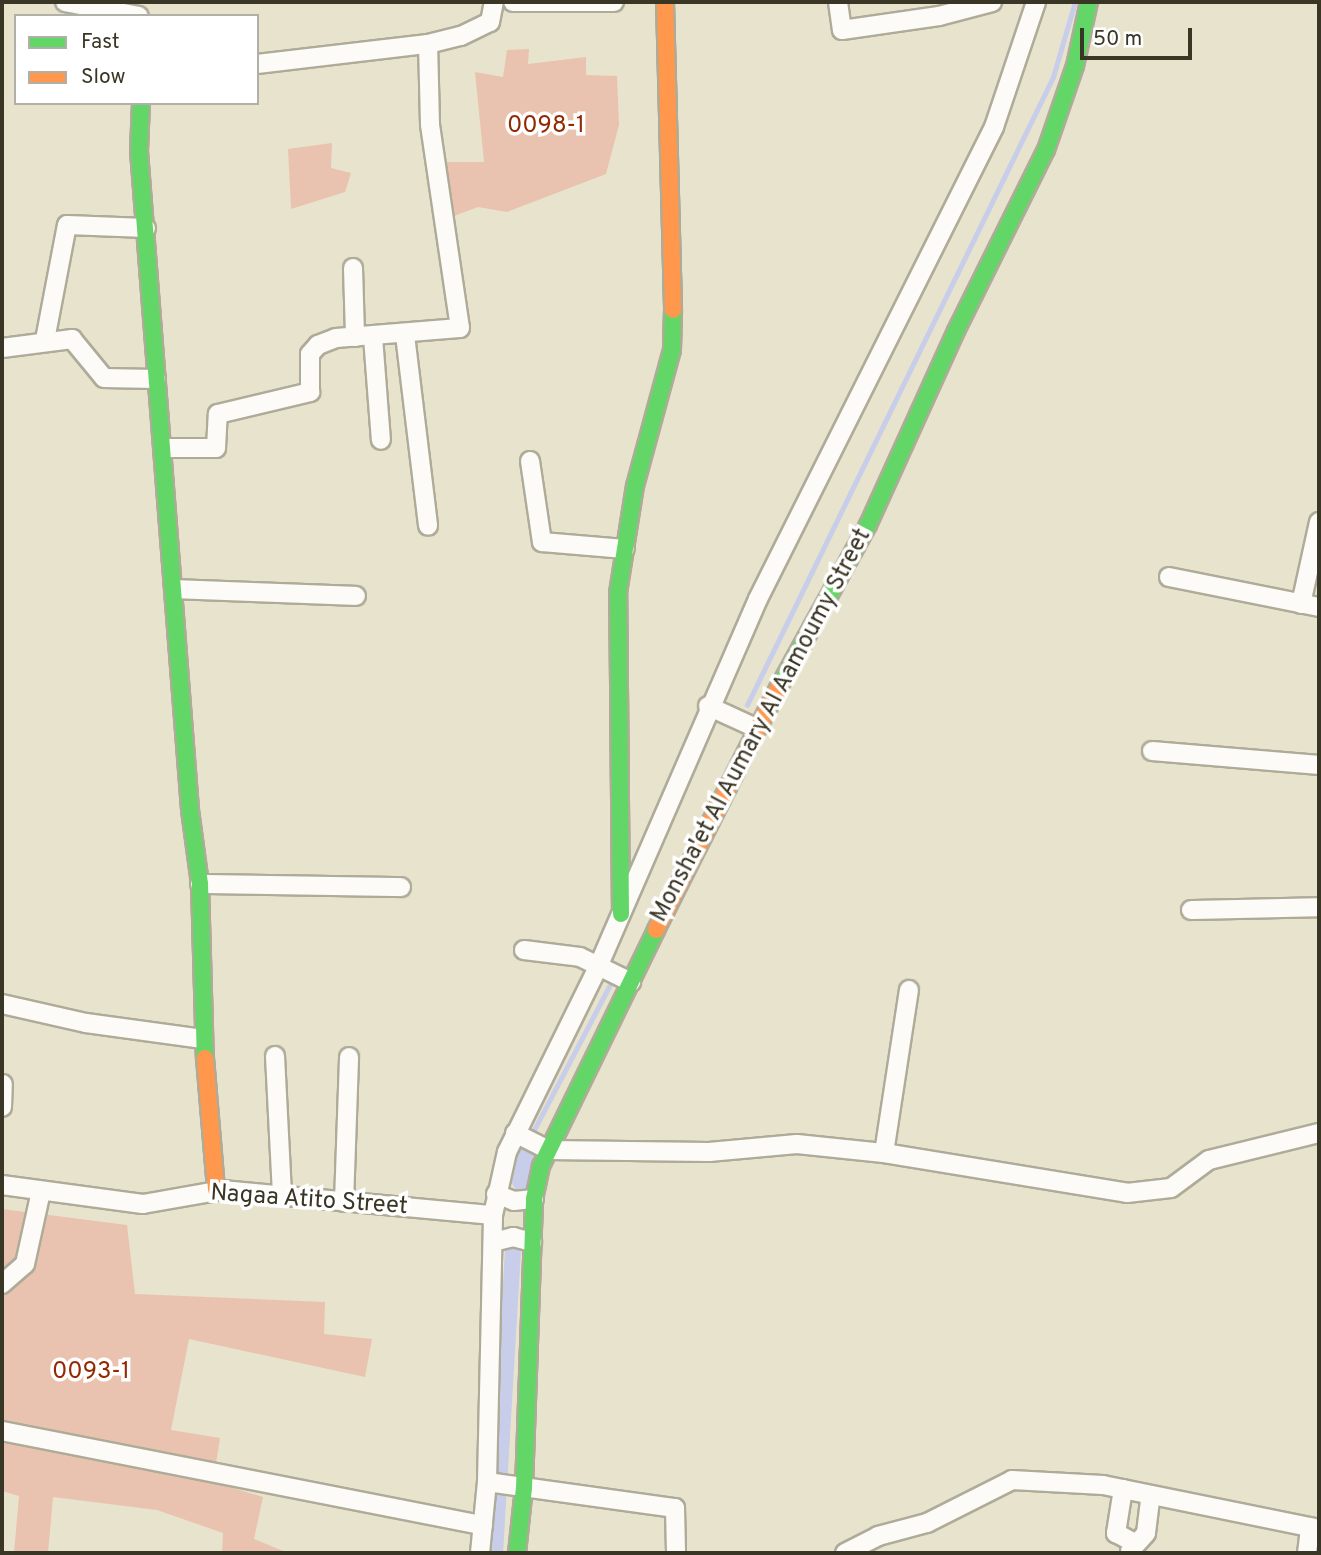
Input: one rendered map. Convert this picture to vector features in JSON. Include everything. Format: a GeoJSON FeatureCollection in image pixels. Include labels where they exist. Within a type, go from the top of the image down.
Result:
{"type":"FeatureCollection","features":[{"type":"Feature","properties":{"kind":"street"},"geometry":{"type":"LineString","coordinates":[[65,2],[128,14]]}},
{"type":"Feature","properties":{"kind":"street"},"geometry":{"type":"LineString","coordinates":[[259,64],[428,44],[486,25],[494,2]]}},
{"type":"Feature","properties":{"kind":"street"},"geometry":{"type":"LineString","coordinates":[[513,2],[614,2]]}},
{"type":"Feature","properties":{"kind":"street"},"geometry":{"type":"LineString","coordinates":[[621,914],[622,713],[617,626],[625,549],[653,407],[672,350],[675,268],[665,2]]}},
{"type":"Feature","properties":{"kind":"street"},"geometry":{"type":"LineString","coordinates":[[838,2],[842,30],[939,16],[992,2]]}},
{"type":"Feature","properties":{"kind":"street","name":"Monsha'et Al Aumary Al Aamoumy Street"},"geometry":{"type":"LineString","coordinates":[[481,1553],[487,1482],[493,1215],[496,1194],[516,1133],[598,967],[708,706],[994,127],[1036,2]]}},
{"type":"Feature","properties":{"kind":"street","name":"Monsha'et Al Aumary Al Aamoumy Street"},"geometry":{"type":"LineString","coordinates":[[517,1553],[524,1488],[534,1199],[548,1150],[756,728],[868,525],[956,331],[1046,150],[1075,66],[1090,2]]}},
{"type":"Feature","properties":{"kind":"street"},"geometry":{"type":"LineString","coordinates":[[164,448],[216,448],[218,414],[310,391],[314,346],[334,339],[456,330],[460,326],[430,124],[428,44]]}},
{"type":"Feature","properties":{"kind":"street"},"geometry":{"type":"LineString","coordinates":[[141,105],[139,151],[156,379],[164,448],[190,810],[200,884],[204,1040],[216,1190]]}},
{"type":"Feature","properties":{"kind":"street"},"geometry":{"type":"LineString","coordinates":[[44,340],[67,225],[146,228]]}},
{"type":"Feature","properties":{"kind":"street"},"geometry":{"type":"LineString","coordinates":[[354,268],[381,440]]}},
{"type":"Feature","properties":{"kind":"street"},"geometry":{"type":"LineString","coordinates":[[405,335],[428,526]]}},
{"type":"Feature","properties":{"kind":"street"},"geometry":{"type":"LineString","coordinates":[[2,348],[44,340],[72,339],[104,378],[156,379]]}},
{"type":"Feature","properties":{"kind":"street"},"geometry":{"type":"LineString","coordinates":[[530,461],[542,542],[625,549]]}},
{"type":"Feature","properties":{"kind":"street"},"geometry":{"type":"LineString","coordinates":[[1301,604],[1319,522]]}},
{"type":"Feature","properties":{"kind":"street"},"geometry":{"type":"LineString","coordinates":[[1169,577],[1319,607]]}},
{"type":"Feature","properties":{"kind":"street"},"geometry":{"type":"LineString","coordinates":[[175,589],[356,596]]}},
{"type":"Feature","properties":{"kind":"street"},"geometry":{"type":"LineString","coordinates":[[708,706],[756,728]]}},
{"type":"Feature","properties":{"kind":"street"},"geometry":{"type":"LineString","coordinates":[[1152,751],[1319,765]]}},
{"type":"Feature","properties":{"kind":"street"},"geometry":{"type":"LineString","coordinates":[[200,884],[401,887]]}},
{"type":"Feature","properties":{"kind":"street"},"geometry":{"type":"LineString","coordinates":[[1191,910],[1319,907]]}},
{"type":"Feature","properties":{"kind":"street"},"geometry":{"type":"LineString","coordinates":[[524,950],[570,954],[631,982]]}},
{"type":"Feature","properties":{"kind":"street"},"geometry":{"type":"LineString","coordinates":[[884,1153],[909,990]]}},
{"type":"Feature","properties":{"kind":"street"},"geometry":{"type":"LineString","coordinates":[[2,1004],[93,1024],[204,1040]]}},
{"type":"Feature","properties":{"kind":"street"},"geometry":{"type":"LineString","coordinates":[[275,1056],[282,1196]]}},
{"type":"Feature","properties":{"kind":"street"},"geometry":{"type":"LineString","coordinates":[[344,1202],[349,1057]]}},
{"type":"Feature","properties":{"kind":"street"},"geometry":{"type":"LineString","coordinates":[[2,1107],[3,1084]]}},
{"type":"Feature","properties":{"kind":"street"},"geometry":{"type":"LineString","coordinates":[[516,1133],[548,1150],[709,1152],[797,1144],[884,1153],[1127,1193],[1171,1188],[1209,1160],[1319,1133]]}},
{"type":"Feature","properties":{"kind":"street","name":"Nagaa Atito Street"},"geometry":{"type":"LineString","coordinates":[[2,1185],[144,1204],[216,1190],[493,1215]]}},
{"type":"Feature","properties":{"kind":"street"},"geometry":{"type":"LineString","coordinates":[[2,1284],[25,1264],[41,1191]]}},
{"type":"Feature","properties":{"kind":"street"},"geometry":{"type":"LineString","coordinates":[[496,1194],[514,1201],[534,1199]]}},
{"type":"Feature","properties":{"kind":"street"},"geometry":{"type":"LineString","coordinates":[[493,1242],[513,1237],[532,1242]]}},
{"type":"Feature","properties":{"kind":"street"},"geometry":{"type":"LineString","coordinates":[[2,1431],[483,1525]]}},
{"type":"Feature","properties":{"kind":"street"},"geometry":{"type":"LineString","coordinates":[[845,1553],[878,1536],[932,1521],[1008,1480],[1123,1489],[1315,1528],[1307,1553]]}},
{"type":"Feature","properties":{"kind":"street"},"geometry":{"type":"LineString","coordinates":[[487,1482],[675,1508],[676,1553]]}},
{"type":"Feature","properties":{"kind":"street"},"geometry":{"type":"LineString","coordinates":[[1123,1489],[1116,1533],[1132,1548],[1146,1533],[1151,1495]]}},
{"type":"Feature","properties":{"kind":"green space","name":"0098-1"},"geometry":{"type":"Polygon","coordinates":[[[529,49],[528,64],[586,57],[586,75],[617,76],[619,125],[606,174],[507,212],[478,207],[438,222],[426,162],[484,162],[475,72],[503,77],[507,50],[529,49]]]}},
{"type":"Feature","properties":{"kind":"green space"},"geometry":{"type":"Polygon","coordinates":[[[332,143],[331,168],[351,173],[345,192],[291,209],[288,149],[332,143]]]}},
{"type":"Feature","properties":{"kind":"green space","name":"0093-1"},"geometry":{"type":"Polygon","coordinates":[[[2,1209],[127,1225],[135,1294],[325,1302],[324,1334],[372,1339],[365,1377],[189,1339],[171,1430],[220,1438],[213,1482],[263,1497],[254,1539],[288,1553],[222,1553],[223,1533],[157,1510],[53,1497],[48,1553],[14,1553],[19,1496],[2,1491],[2,1209]]]}},
{"type":"Feature","properties":{"kind":"waterway"},"geometry":{"type":"LineString","coordinates":[[747,705],[1053,77],[1075,2]]}},
{"type":"Feature","properties":{"kind":"waterway"},"geometry":{"type":"LineString","coordinates":[[534,1130],[613,979]]}},
{"type":"Feature","properties":{"kind":"waterway"},"geometry":{"type":"LineString","coordinates":[[520,1182],[528,1145]]}},
{"type":"Feature","properties":{"kind":"waterway"},"geometry":{"type":"LineString","coordinates":[[495,1553],[513,1249]]}},
{"type":"Feature","properties":{"kind":"traffic: fast"},"geometry":{"type":"LineString","coordinates":[[780,685],[868,525],[956,331],[1046,150],[1075,66],[1089,2]]}},
{"type":"Feature","properties":{"kind":"traffic: fast"},"geometry":{"type":"LineString","coordinates":[[141,105],[139,151],[190,810],[200,884],[205,1058]]}},
{"type":"Feature","properties":{"kind":"traffic: fast"},"geometry":{"type":"LineString","coordinates":[[621,914],[618,593],[635,486],[672,350],[673,310]]}},
{"type":"Feature","properties":{"kind":"traffic: fast"},"geometry":{"type":"LineString","coordinates":[[517,1553],[524,1488],[534,1199],[541,1166],[656,930]]}},
{"type":"Feature","properties":{"kind":"traffic: slow"},"geometry":{"type":"LineString","coordinates":[[665,2],[673,310]]}},
{"type":"Feature","properties":{"kind":"traffic: slow"},"geometry":{"type":"LineString","coordinates":[[656,930],[780,685]]}},
{"type":"Feature","properties":{"kind":"traffic: slow"},"geometry":{"type":"LineString","coordinates":[[205,1058],[216,1190]]}}]}
